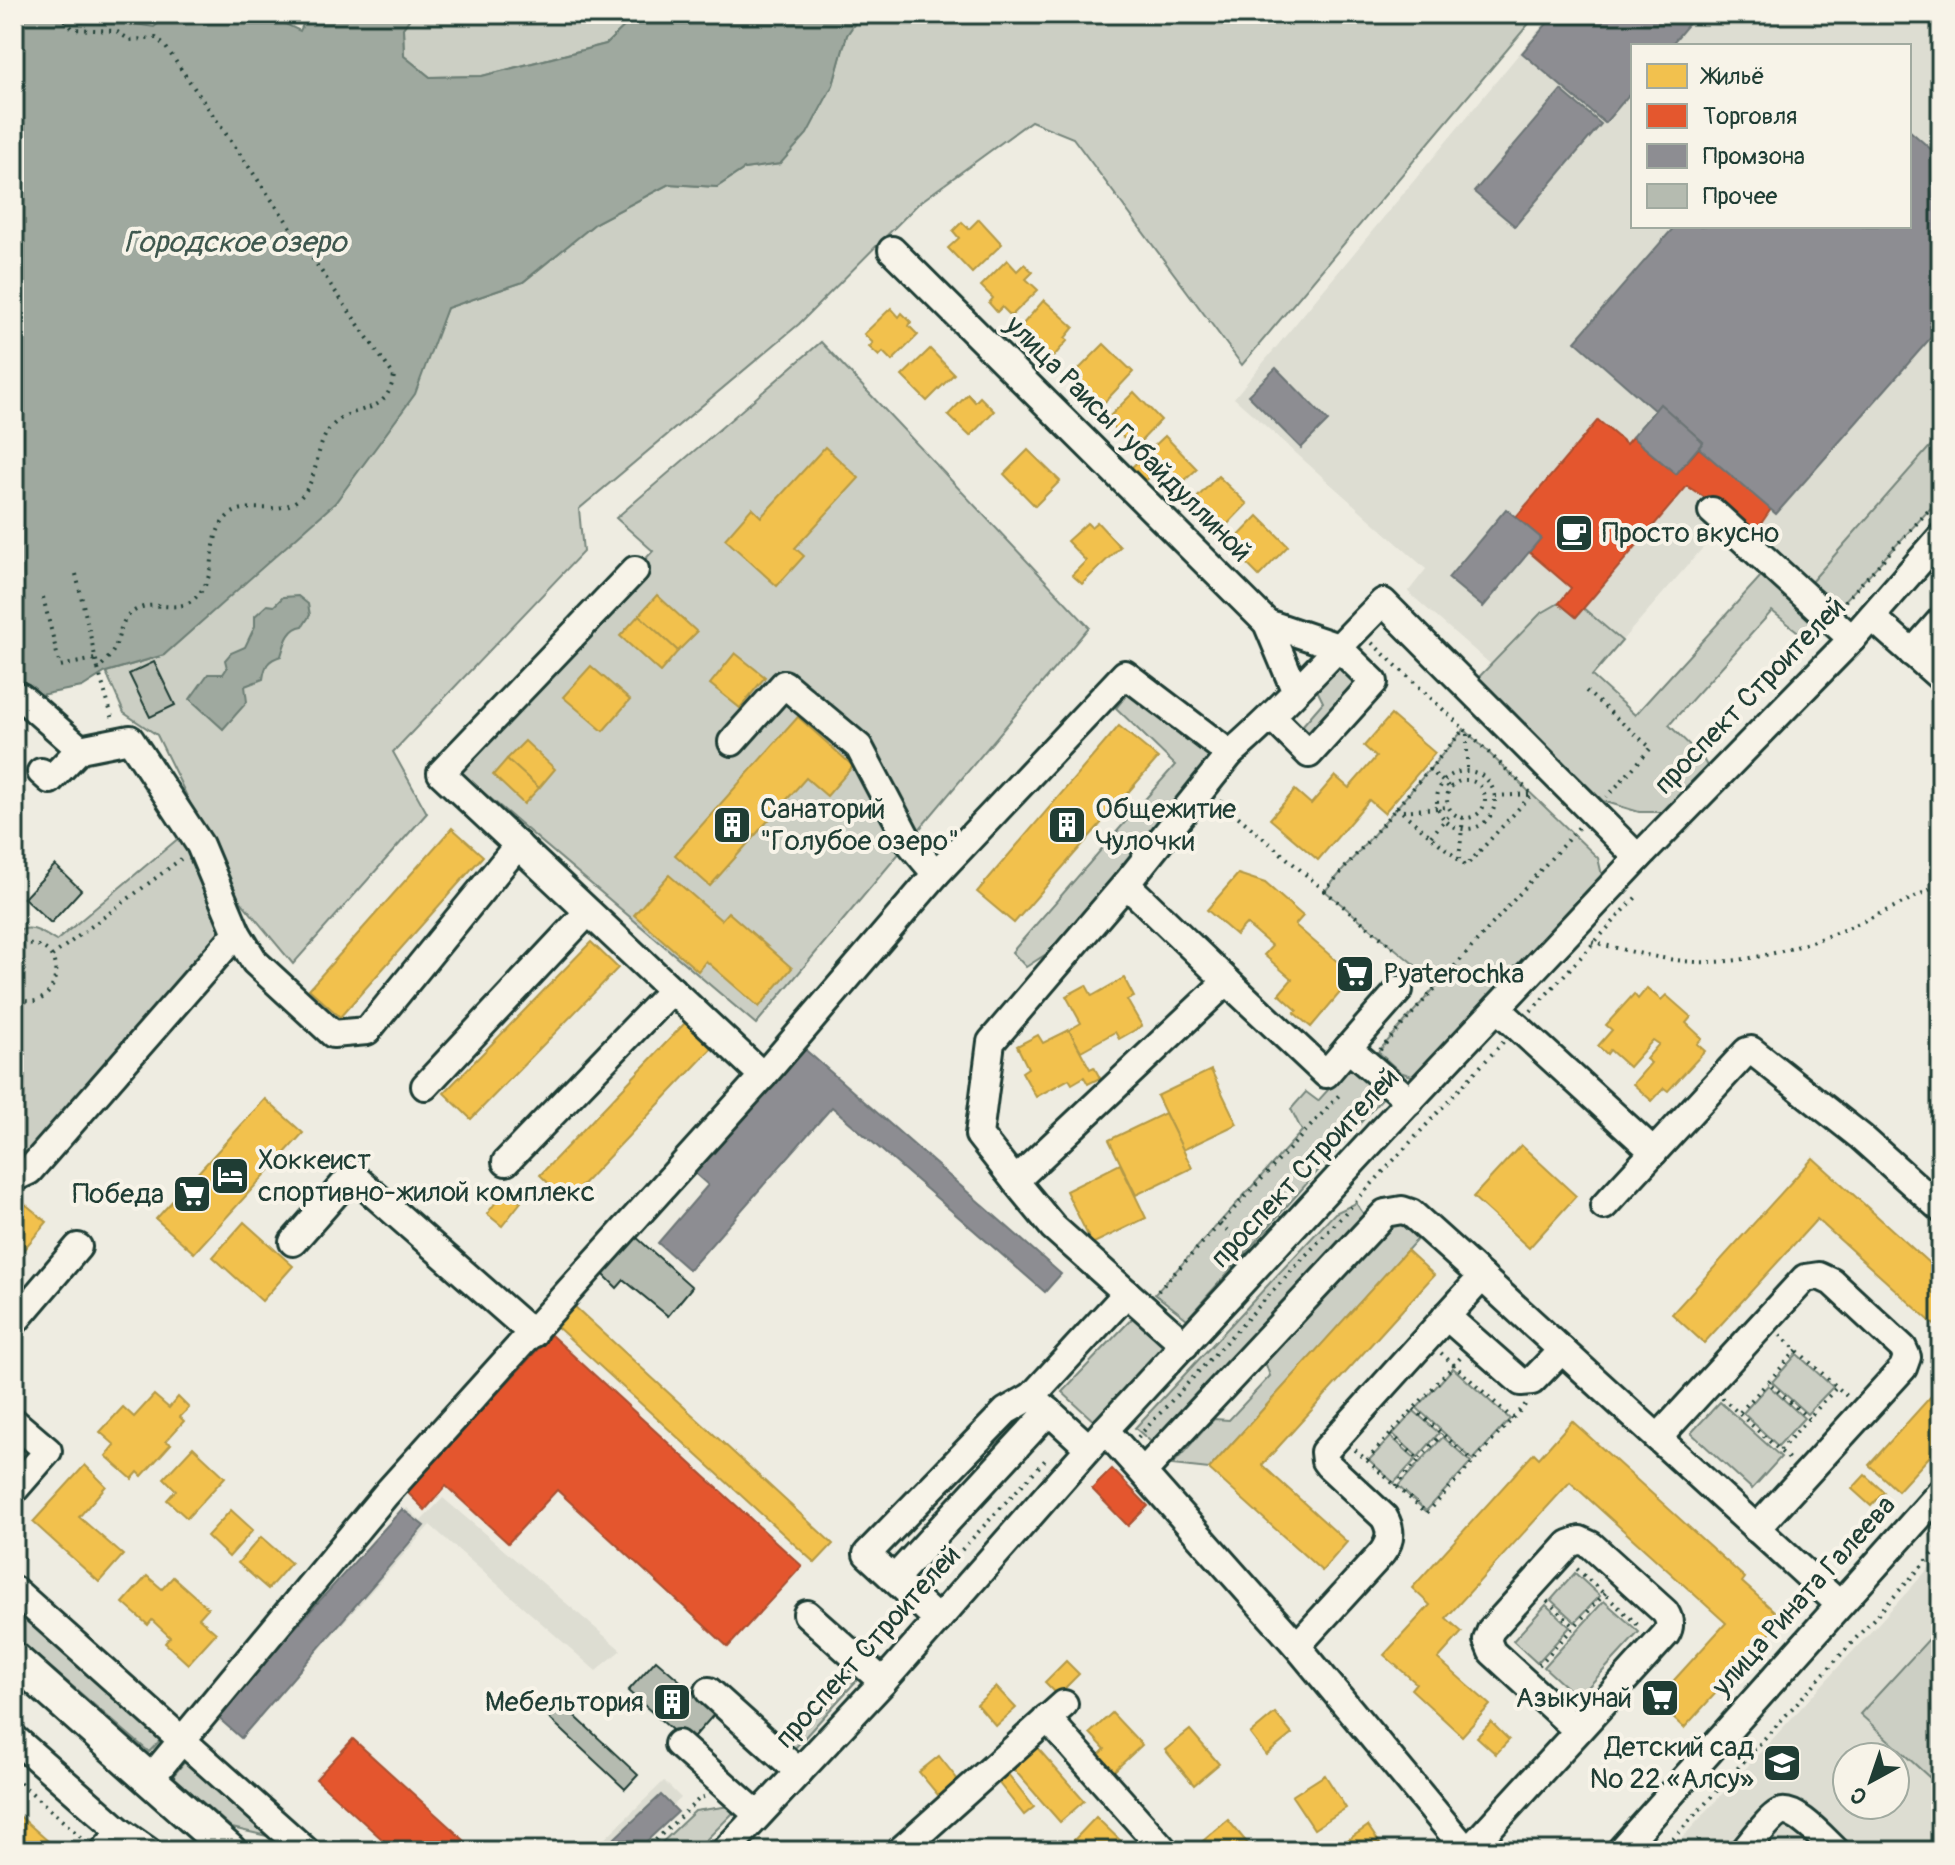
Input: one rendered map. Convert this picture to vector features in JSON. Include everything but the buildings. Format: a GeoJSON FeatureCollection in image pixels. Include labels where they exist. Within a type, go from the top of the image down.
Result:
{"type":"FeatureCollection","features":[{"type":"Feature","properties":{"kind":"main road"},"geometry":{"type":"LineString","coordinates":[[14,1659],[230,1851]]}},
{"type":"Feature","properties":{"kind":"street","name":"улица Раисы Губайдуллиной"},"geometry":{"type":"LineString","coordinates":[[892,250],[1267,623],[1295,690]]}},
{"type":"Feature","properties":{"kind":"street"},"geometry":{"type":"LineString","coordinates":[[1712,511],[1852,639]]}},
{"type":"Feature","properties":{"kind":"street","name":"проспект Строителей"},"geometry":{"type":"LineString","coordinates":[[725,1851],[883,1682],[1097,1439],[1564,936],[1852,639],[1941,537]]}},
{"type":"Feature","properties":{"kind":"street"},"geometry":{"type":"LineString","coordinates":[[635,570],[441,773],[763,1076]]}},
{"type":"Feature","properties":{"kind":"street"},"geometry":{"type":"LineString","coordinates":[[1185,1345],[1053,1227],[979,1135],[991,1042],[1126,884],[1230,754],[1272,717],[1383,602],[1638,858]]}},
{"type":"Feature","properties":{"kind":"street"},"geometry":{"type":"LineString","coordinates":[[1872,617],[1941,678]]}},
{"type":"Feature","properties":{"kind":"street"},"geometry":{"type":"LineString","coordinates":[[1912,653],[1941,620]]}},
{"type":"Feature","properties":{"kind":"street"},"geometry":{"type":"LineString","coordinates":[[1267,623],[1338,647],[1374,682],[1309,754],[1272,717]]}},
{"type":"Feature","properties":{"kind":"street"},"geometry":{"type":"LineString","coordinates":[[150,1779],[386,1494],[763,1076],[936,874],[1125,674],[1230,754]]}},
{"type":"Feature","properties":{"kind":"street"},"geometry":{"type":"LineString","coordinates":[[732,742],[784,684],[859,747],[909,842],[936,874]]}},
{"type":"Feature","properties":{"kind":"street"},"geometry":{"type":"LineString","coordinates":[[14,703],[21,697],[80,749]]}},
{"type":"Feature","properties":{"kind":"street"},"geometry":{"type":"LineString","coordinates":[[41,772],[50,780],[80,749],[130,739],[200,845],[237,933],[255,962],[333,1034],[367,1031],[518,845]]}},
{"type":"Feature","properties":{"kind":"street"},"geometry":{"type":"LineString","coordinates":[[1126,884],[1326,1074],[1357,1056],[1399,990]]}},
{"type":"Feature","properties":{"kind":"street"},"geometry":{"type":"LineString","coordinates":[[425,1086],[588,912]]}},
{"type":"Feature","properties":{"kind":"street"},"geometry":{"type":"LineString","coordinates":[[14,1178],[29,1171],[237,933]]}},
{"type":"Feature","properties":{"kind":"street"},"geometry":{"type":"LineString","coordinates":[[1015,1181],[1227,981]]}},
{"type":"Feature","properties":{"kind":"street"},"geometry":{"type":"LineString","coordinates":[[506,1162],[672,990]]}},
{"type":"Feature","properties":{"kind":"street"},"geometry":{"type":"LineString","coordinates":[[1497,1008],[1654,1152]]}},
{"type":"Feature","properties":{"kind":"street"},"geometry":{"type":"LineString","coordinates":[[1604,1206],[1751,1050],[1861,1137],[1940,1206]]}},
{"type":"Feature","properties":{"kind":"street"},"geometry":{"type":"LineString","coordinates":[[1357,1056],[1410,1101]]}},
{"type":"Feature","properties":{"kind":"street"},"geometry":{"type":"LineString","coordinates":[[293,1242],[352,1175],[533,1334]]}},
{"type":"Feature","properties":{"kind":"street"},"geometry":{"type":"LineString","coordinates":[[1144,1471],[1385,1213],[1402,1210],[1411,1213],[1482,1277],[1839,1604]]}},
{"type":"Feature","properties":{"kind":"street"},"geometry":{"type":"LineString","coordinates":[[14,1322],[78,1247]]}},
{"type":"Feature","properties":{"kind":"street"},"geometry":{"type":"LineString","coordinates":[[1658,1438],[1805,1278],[1819,1276],[1832,1282],[1903,1348],[1906,1353],[1903,1368],[1756,1529]]}},
{"type":"Feature","properties":{"kind":"street"},"geometry":{"type":"LineString","coordinates":[[1297,1646],[1382,1553],[1389,1541],[1389,1525],[1384,1517],[1325,1461],[1324,1452],[1482,1277]]}},
{"type":"Feature","properties":{"kind":"street"},"geometry":{"type":"LineString","coordinates":[[894,1579],[1040,1403],[1135,1300]]}},
{"type":"Feature","properties":{"kind":"street"},"geometry":{"type":"LineString","coordinates":[[1446,1316],[1513,1378],[1527,1383],[1537,1377],[1562,1350]]}},
{"type":"Feature","properties":{"kind":"street"},"geometry":{"type":"LineString","coordinates":[[938,1620],[867,1554],[1006,1411],[1040,1403],[1144,1471],[1297,1646],[1467,1851],[1578,1731],[1669,1629],[1669,1618],[1585,1541],[1573,1541],[1560,1553],[1491,1630],[1487,1640],[1492,1652],[1578,1731]]}},
{"type":"Feature","properties":{"kind":"street"},"geometry":{"type":"LineString","coordinates":[[14,1422],[48,1451],[14,1490]]}},
{"type":"Feature","properties":{"kind":"street","name":"улица Рината Галеева"},"geometry":{"type":"LineString","coordinates":[[1620,1851],[1941,1492]]}},
{"type":"Feature","properties":{"kind":"street"},"geometry":{"type":"LineString","coordinates":[[14,1590],[306,1851]]}},
{"type":"Feature","properties":{"kind":"street"},"geometry":{"type":"LineString","coordinates":[[807,1614],[851,1663],[883,1682]]}},
{"type":"Feature","properties":{"kind":"street"},"geometry":{"type":"LineString","coordinates":[[709,1691],[799,1772]]}},
{"type":"Feature","properties":{"kind":"street"},"geometry":{"type":"LineString","coordinates":[[900,1851],[1056,1711],[1165,1851]]}},
{"type":"Feature","properties":{"kind":"street"},"geometry":{"type":"LineString","coordinates":[[14,1738],[112,1842],[148,1851]]}},
{"type":"Feature","properties":{"kind":"street"},"geometry":{"type":"LineString","coordinates":[[678,1744],[758,1815]]}},
{"type":"Feature","properties":{"kind":"street"},"geometry":{"type":"LineString","coordinates":[[1744,1851],[1778,1813],[1788,1812],[1799,1817],[1836,1851]]}},
{"type":"Feature","properties":{"kind":"path"},"geometry":{"type":"LineString","coordinates":[[60,14],[73,29],[87,32],[106,29],[137,41],[156,38],[165,46],[394,376],[391,391],[385,399],[332,426],[323,441],[314,477],[296,501],[276,510],[243,508],[230,514],[218,529],[213,567],[201,593],[188,604],[176,608],[150,606],[132,613],[119,628],[109,659],[98,669]]}},
{"type":"Feature","properties":{"kind":"path"},"geometry":{"type":"LineString","coordinates":[[1830,619],[1941,497]]}},
{"type":"Feature","properties":{"kind":"path"},"geometry":{"type":"LineString","coordinates":[[76,574],[105,701]]}},
{"type":"Feature","properties":{"kind":"path"},"geometry":{"type":"LineString","coordinates":[[43,597],[60,666],[95,659]]}},
{"type":"Feature","properties":{"kind":"path"},"geometry":{"type":"LineString","coordinates":[[1357,628],[1532,794]]}},
{"type":"Feature","properties":{"kind":"path"},"geometry":{"type":"LineString","coordinates":[[1135,1300],[1220,1224],[1357,1056],[1651,748],[1586,691]]}},
{"type":"Feature","properties":{"kind":"path"},"geometry":{"type":"LineString","coordinates":[[1325,891],[1465,730]]}},
{"type":"Feature","properties":{"kind":"path"},"geometry":{"type":"LineString","coordinates":[[1465,730],[1467,771]]}},
{"type":"Feature","properties":{"kind":"path"},"geometry":{"type":"LineString","coordinates":[[1429,769],[1450,788]]}},
{"type":"Feature","properties":{"kind":"path"},"geometry":{"type":"LineString","coordinates":[[1467,771],[1485,779],[1495,796],[1492,814],[1486,822],[1470,830],[1444,821],[1438,808],[1437,793],[1443,782],[1457,772],[1467,771]]}},
{"type":"Feature","properties":{"kind":"path"},"geometry":{"type":"LineString","coordinates":[[1399,809],[1438,808],[1450,810],[1463,818],[1474,816],[1483,808],[1482,790],[1473,781],[1467,780],[1450,788],[1447,794],[1450,810],[1431,836]]}},
{"type":"Feature","properties":{"kind":"path"},"geometry":{"type":"LineString","coordinates":[[1204,787],[1397,951]]}},
{"type":"Feature","properties":{"kind":"path"},"geometry":{"type":"LineString","coordinates":[[1495,796],[1532,794]]}},
{"type":"Feature","properties":{"kind":"path"},"geometry":{"type":"LineString","coordinates":[[1399,809],[1466,866],[1532,794]]}},
{"type":"Feature","properties":{"kind":"path"},"geometry":{"type":"LineString","coordinates":[[1459,859],[1463,818]]}},
{"type":"Feature","properties":{"kind":"path"},"geometry":{"type":"LineString","coordinates":[[52,956],[200,845]]}},
{"type":"Feature","properties":{"kind":"path"},"geometry":{"type":"LineString","coordinates":[[1564,936],[1663,959],[1718,962],[1751,958],[1825,935],[1941,884]]}},
{"type":"Feature","properties":{"kind":"path"},"geometry":{"type":"LineString","coordinates":[[14,948],[34,945],[52,956],[57,967],[57,979],[43,997],[32,1001],[14,997]]}},
{"type":"Feature","properties":{"kind":"path"},"geometry":{"type":"LineString","coordinates":[[851,1663],[841,1691],[825,1708],[807,1709],[851,1663],[915,1599],[1097,1439],[1139,1437],[1356,1203]]}},
{"type":"Feature","properties":{"kind":"path"},"geometry":{"type":"LineString","coordinates":[[1220,1224],[1248,1249]]}},
{"type":"Feature","properties":{"kind":"path"},"geometry":{"type":"LineString","coordinates":[[1765,1321],[1864,1411]]}},
{"type":"Feature","properties":{"kind":"path"},"geometry":{"type":"LineString","coordinates":[[1425,1339],[1513,1419]]}},
{"type":"Feature","properties":{"kind":"path"},"geometry":{"type":"LineString","coordinates":[[1367,1461],[1475,1342]]}},
{"type":"Feature","properties":{"kind":"path"},"geometry":{"type":"LineString","coordinates":[[1739,1413],[1797,1350]]}},
{"type":"Feature","properties":{"kind":"path"},"geometry":{"type":"LineString","coordinates":[[1768,1382],[1809,1419]]}},
{"type":"Feature","properties":{"kind":"path"},"geometry":{"type":"LineString","coordinates":[[1338,1435],[1427,1513],[1527,1403],[1527,1383]]}},
{"type":"Feature","properties":{"kind":"path"},"geometry":{"type":"LineString","coordinates":[[1708,1384],[1806,1474]]}},
{"type":"Feature","properties":{"kind":"path"},"geometry":{"type":"LineString","coordinates":[[1780,1450],[1837,1387]]}},
{"type":"Feature","properties":{"kind":"path"},"geometry":{"type":"LineString","coordinates":[[1414,1409],[1474,1462]]}},
{"type":"Feature","properties":{"kind":"path"},"geometry":{"type":"LineString","coordinates":[[1391,1434],[1419,1460]]}},
{"type":"Feature","properties":{"kind":"path"},"geometry":{"type":"LineString","coordinates":[[1395,1486],[1442,1434]]}},
{"type":"Feature","properties":{"kind":"path"},"geometry":{"type":"LineString","coordinates":[[1662,1851],[1941,1545]]}},
{"type":"Feature","properties":{"kind":"path"},"geometry":{"type":"LineString","coordinates":[[1560,1553],[1658,1643]]}},
{"type":"Feature","properties":{"kind":"path"},"geometry":{"type":"LineString","coordinates":[[1524,1682],[1623,1574]]}},
{"type":"Feature","properties":{"kind":"path"},"geometry":{"type":"LineString","coordinates":[[1531,1586],[1575,1627]]}},
{"type":"Feature","properties":{"kind":"path"},"geometry":{"type":"LineString","coordinates":[[14,1777],[96,1851]]}},
{"type":"Feature","properties":{"kind":"shaded area"},"geometry":{"type":"Polygon","coordinates":[[[413,14],[637,14],[606,44],[482,76],[430,77],[404,56],[403,28],[413,14]]]}},
{"type":"Feature","properties":{"kind":"shaded area"},"geometry":{"type":"Polygon","coordinates":[[[861,14],[1537,14],[1242,365],[1073,138],[1031,121],[919,203],[799,324],[579,509],[583,552],[393,752],[427,813],[293,964],[234,893],[157,735],[124,713],[106,672],[164,655],[436,334],[447,308],[523,282],[597,222],[669,184],[717,187],[744,169],[780,164],[833,85],[847,34],[861,14]]]}},
{"type":"Feature","properties":{"kind":"shaded area"},"geometry":{"type":"Polygon","coordinates":[[[1552,14],[1941,14],[1941,434],[1811,582],[1728,519],[1577,692],[1496,669],[1408,592],[1426,569],[1234,398],[1552,14]]]}},
{"type":"Feature","properties":{"kind":"shaded area"},"geometry":{"type":"Polygon","coordinates":[[[821,342],[1089,627],[756,1024],[450,764],[653,551],[616,518],[821,342]]]}},
{"type":"Feature","properties":{"kind":"shaded area"},"geometry":{"type":"Polygon","coordinates":[[[1941,434],[1941,497],[1840,606],[1811,582],[1941,434]]]}},
{"type":"Feature","properties":{"kind":"shaded area"},"geometry":{"type":"Polygon","coordinates":[[[1771,565],[1825,632],[1812,643],[1772,611],[1669,725],[1702,757],[1707,766],[1662,812],[1639,812],[1603,801],[1477,679],[1540,614],[1559,603],[1576,617],[1583,608],[1622,641],[1592,676],[1635,715],[1771,565]]]}},
{"type":"Feature","properties":{"kind":"shaded area"},"geometry":{"type":"Polygon","coordinates":[[[1335,660],[1362,678],[1305,741],[1296,733],[1323,702],[1315,686],[1335,660]]]}},
{"type":"Feature","properties":{"kind":"shaded area"},"geometry":{"type":"Polygon","coordinates":[[[1133,687],[1213,754],[1065,942],[1026,967],[1012,952],[1175,765],[1116,708],[1133,687]]]}},
{"type":"Feature","properties":{"kind":"shaded area"},"geometry":{"type":"Polygon","coordinates":[[[1464,729],[1598,858],[1602,875],[1415,1077],[1400,1072],[1378,1052],[1438,984],[1325,891],[1464,729]]]}},
{"type":"Feature","properties":{"kind":"shaded area"},"geometry":{"type":"Polygon","coordinates":[[[180,837],[229,923],[33,1150],[14,1156],[14,932],[31,929],[56,941],[180,837]]]}},
{"type":"Feature","properties":{"kind":"shaded area"},"geometry":{"type":"Polygon","coordinates":[[[1358,1057],[1393,1086],[1187,1319],[1155,1294],[1302,1131],[1291,1109],[1306,1092],[1318,1101],[1358,1057]]]}},
{"type":"Feature","properties":{"kind":"shaded area"},"geometry":{"type":"Polygon","coordinates":[[[1356,1203],[1365,1216],[1156,1446],[1135,1428],[1335,1213],[1356,1203]]]}},
{"type":"Feature","properties":{"kind":"shaded area"},"geometry":{"type":"Polygon","coordinates":[[[1397,1217],[1422,1234],[1209,1469],[1172,1465],[1214,1419],[1229,1420],[1270,1376],[1265,1362],[1397,1217]]]}},
{"type":"Feature","properties":{"kind":"shaded area"},"geometry":{"type":"Polygon","coordinates":[[[1143,1307],[1175,1336],[1096,1423],[1062,1392],[1143,1307]]]}},
{"type":"Feature","properties":{"kind":"shaded area"},"geometry":{"type":"Polygon","coordinates":[[[1797,1354],[1833,1387],[1807,1414],[1772,1382],[1797,1354]]]}},
{"type":"Feature","properties":{"kind":"shaded area"},"geometry":{"type":"Polygon","coordinates":[[[1453,1368],[1510,1419],[1473,1460],[1417,1408],[1453,1368]]]}},
{"type":"Feature","properties":{"kind":"shaded area"},"geometry":{"type":"Polygon","coordinates":[[[1768,1385],[1804,1418],[1778,1446],[1743,1413],[1768,1385]]]}},
{"type":"Feature","properties":{"kind":"shaded area"},"geometry":{"type":"Polygon","coordinates":[[[1720,1402],[1781,1457],[1752,1489],[1691,1433],[1720,1402]]]}},
{"type":"Feature","properties":{"kind":"shaded area"},"geometry":{"type":"Polygon","coordinates":[[[1414,1411],[1439,1433],[1418,1457],[1393,1434],[1414,1411]]]}},
{"type":"Feature","properties":{"kind":"shaded area"},"geometry":{"type":"Polygon","coordinates":[[[1391,1437],[1416,1459],[1394,1483],[1369,1460],[1391,1437]]]}},
{"type":"Feature","properties":{"kind":"shaded area"},"geometry":{"type":"Polygon","coordinates":[[[1443,1437],[1471,1462],[1426,1511],[1398,1486],[1443,1437]]]}},
{"type":"Feature","properties":{"kind":"shaded area"},"geometry":{"type":"Polygon","coordinates":[[[443,1498],[621,1650],[596,1671],[430,1525],[241,1738],[216,1716],[407,1508],[421,1521],[443,1498]]]}},
{"type":"Feature","properties":{"kind":"shaded area"},"geometry":{"type":"Polygon","coordinates":[[[1941,1555],[1941,1851],[1670,1851],[1941,1555]]]}},
{"type":"Feature","properties":{"kind":"shaded area"},"geometry":{"type":"Polygon","coordinates":[[[1575,1573],[1600,1596],[1575,1622],[1551,1600],[1575,1573]]]}},
{"type":"Feature","properties":{"kind":"shaded area"},"geometry":{"type":"Polygon","coordinates":[[[14,1599],[166,1734],[149,1752],[14,1636],[14,1599]]]}},
{"type":"Feature","properties":{"kind":"shaded area"},"geometry":{"type":"Polygon","coordinates":[[[1604,1601],[1639,1632],[1578,1698],[1544,1667],[1604,1601]]]}},
{"type":"Feature","properties":{"kind":"shaded area"},"geometry":{"type":"Polygon","coordinates":[[[1546,1605],[1570,1627],[1537,1663],[1513,1641],[1546,1605]]]}},
{"type":"Feature","properties":{"kind":"shaded area"},"geometry":{"type":"Polygon","coordinates":[[[1941,1626],[1941,1764],[1929,1777],[1911,1761],[1911,1741],[1890,1741],[1860,1714],[1941,1626]]]}},
{"type":"Feature","properties":{"kind":"shaded area"},"geometry":{"type":"Polygon","coordinates":[[[856,1657],[868,1668],[785,1759],[771,1747],[856,1657]]]}},
{"type":"Feature","properties":{"kind":"shaded area"},"geometry":{"type":"Polygon","coordinates":[[[186,1760],[276,1838],[232,1828],[173,1776],[186,1760]]]}},
{"type":"Feature","properties":{"kind":"shaded area"},"geometry":{"type":"Polygon","coordinates":[[[664,1781],[681,1798],[627,1851],[592,1851],[664,1781]]]}},
{"type":"Feature","properties":{"kind":"shaded area"},"geometry":{"type":"Polygon","coordinates":[[[730,1806],[735,1811],[695,1851],[653,1851],[695,1811],[730,1806]]]}},
{"type":"Feature","properties":{"kind":"water","name":"Городское озеро"},"geometry":{"type":"Polygon","coordinates":[[[14,14],[72,14],[154,27],[170,14],[273,14],[275,19],[300,31],[308,14],[413,14],[403,28],[404,56],[430,77],[482,76],[606,44],[637,14],[861,14],[847,35],[833,85],[807,134],[780,164],[744,169],[717,187],[669,184],[597,222],[523,282],[447,308],[415,394],[335,503],[164,655],[106,672],[82,687],[35,696],[14,680],[14,14]]]}},
{"type":"Feature","properties":{"kind":"water"},"geometry":{"type":"Polygon","coordinates":[[[298,596],[308,604],[310,615],[303,626],[291,633],[281,656],[268,664],[263,679],[245,686],[247,702],[223,729],[190,699],[208,674],[223,674],[227,668],[225,660],[231,653],[245,647],[255,626],[255,616],[283,597],[298,596]]]}},
{"type":"Feature","properties":{"kind":"place","name":"Просто вкусно"},"geometry":{"type":"Point","coordinates":[1574,533]}},
{"type":"Feature","properties":{"kind":"place","name":"Санаторий \"Голубое озеро\""},"geometry":{"type":"Point","coordinates":[732,825]}},
{"type":"Feature","properties":{"kind":"place","name":"Общежитие Чулочки"},"geometry":{"type":"Point","coordinates":[1067,825]}},
{"type":"Feature","properties":{"kind":"place","name":"Pyaterochka"},"geometry":{"type":"Point","coordinates":[1355,974]}},
{"type":"Feature","properties":{"kind":"place","name":"Хоккеист спортивно-жилой комплекс"},"geometry":{"type":"Point","coordinates":[230,1176]}},
{"type":"Feature","properties":{"kind":"place","name":"Победа"},"geometry":{"type":"Point","coordinates":[192,1194]}},
{"type":"Feature","properties":{"kind":"place","name":"Азыкунай"},"geometry":{"type":"Point","coordinates":[1660,1698]}},
{"type":"Feature","properties":{"kind":"place","name":"Мебельтория"},"geometry":{"type":"Point","coordinates":[672,1702]}},
{"type":"Feature","properties":{"kind":"place","name":"Детский сад № 22 «Алсу»"},"geometry":{"type":"Point","coordinates":[1782,1763]}}]}
